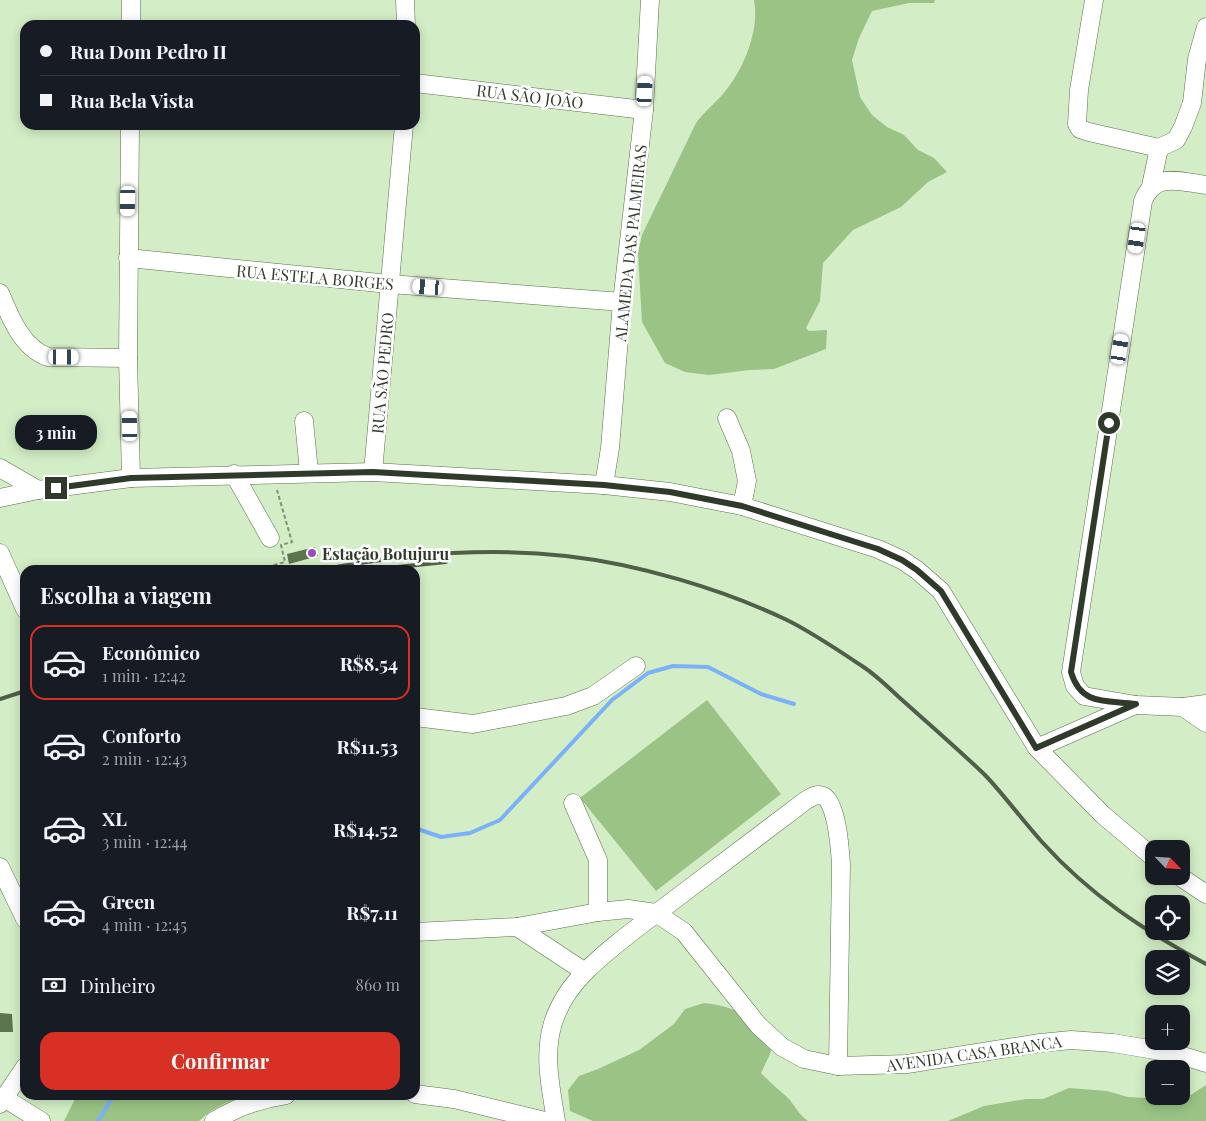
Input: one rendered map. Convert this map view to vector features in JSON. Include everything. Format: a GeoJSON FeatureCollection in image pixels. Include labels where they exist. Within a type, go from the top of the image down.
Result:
{"type":"FeatureCollection","features":[{"type":"Feature","properties":{"kind":"street"},"geometry":{"type":"LineString","coordinates":[[131,0],[131,20]]}},
{"type":"Feature","properties":{"kind":"street"},"geometry":{"type":"LineString","coordinates":[[406,0],[406,20]]}},
{"type":"Feature","properties":{"kind":"street","name":"ALAMEDA DAS PALMEIRAS"},"geometry":{"type":"LineString","coordinates":[[604,485],[610,448],[622,302],[644,110],[650,0]]}},
{"type":"Feature","properties":{"kind":"street"},"geometry":{"type":"LineString","coordinates":[[1094,0],[1079,90],[1077,124],[1080,129],[1089,132],[1159,148],[1176,140],[1192,103],[1197,59],[1206,27]]}},
{"type":"Feature","properties":{"kind":"street","name":"RUA SÃO JOÃO"},"geometry":{"type":"LineString","coordinates":[[420,84],[644,110]]}},
{"type":"Feature","properties":{"kind":"street"},"geometry":{"type":"LineString","coordinates":[[130,130],[128,358],[131,478]]}},
{"type":"Feature","properties":{"kind":"street","name":"RUA SÃO PEDRO"},"geometry":{"type":"LineString","coordinates":[[373,472],[404,130]]}},
{"type":"Feature","properties":{"kind":"street"},"geometry":{"type":"LineString","coordinates":[[1159,148],[1151,186],[1143,201],[1071,672],[1075,686],[1084,696],[1136,704],[1183,707],[1206,704]]}},
{"type":"Feature","properties":{"kind":"street"},"geometry":{"type":"LineString","coordinates":[[1151,186],[1157,182],[1168,181],[1206,185]]}},
{"type":"Feature","properties":{"kind":"street","name":"RUA ESTELA BORGES"},"geometry":{"type":"LineString","coordinates":[[128,258],[390,284],[622,302]]}},
{"type":"Feature","properties":{"kind":"street"},"geometry":{"type":"LineString","coordinates":[[0,293],[11,320],[38,354],[48,357],[128,358]]}},
{"type":"Feature","properties":{"kind":"street"},"geometry":{"type":"LineString","coordinates":[[727,418],[741,451],[748,481],[742,506]]}},
{"type":"Feature","properties":{"kind":"street"},"geometry":{"type":"LineString","coordinates":[[304,421],[308,472]]}},
{"type":"Feature","properties":{"kind":"street"},"geometry":{"type":"LineString","coordinates":[[0,468],[38,490]]}},
{"type":"Feature","properties":{"kind":"street"},"geometry":{"type":"LineString","coordinates":[[0,498],[38,490],[131,478],[308,472],[373,472],[604,485],[670,492],[742,506],[878,549],[902,560],[917,570],[941,591],[1036,748],[1103,815],[1145,850]]}},
{"type":"Feature","properties":{"kind":"street"},"geometry":{"type":"LineString","coordinates":[[234,474],[270,538]]}},
{"type":"Feature","properties":{"kind":"street"},"geometry":{"type":"LineString","coordinates":[[0,553],[20,598]]}},
{"type":"Feature","properties":{"kind":"street"},"geometry":{"type":"LineString","coordinates":[[0,580],[17,618],[20,620]]}},
{"type":"Feature","properties":{"kind":"street"},"geometry":{"type":"LineString","coordinates":[[420,718],[473,724],[566,706],[593,696],[636,666]]}},
{"type":"Feature","properties":{"kind":"street"},"geometry":{"type":"LineString","coordinates":[[1036,748],[1136,704]]}},
{"type":"Feature","properties":{"kind":"street"},"geometry":{"type":"LineString","coordinates":[[1183,707],[1206,723]]}},
{"type":"Feature","properties":{"kind":"street"},"geometry":{"type":"LineString","coordinates":[[556,1121],[548,1072],[552,1025],[564,998],[585,972],[656,913],[804,801],[815,795],[823,796],[829,801],[834,813],[842,864],[838,1066]]}},
{"type":"Feature","properties":{"kind":"street"},"geometry":{"type":"LineString","coordinates":[[573,803],[598,860],[598,912]]}},
{"type":"Feature","properties":{"kind":"street"},"geometry":{"type":"LineString","coordinates":[[0,867],[19,891]]}},
{"type":"Feature","properties":{"kind":"street"},"geometry":{"type":"LineString","coordinates":[[1190,883],[1206,894]]}},
{"type":"Feature","properties":{"kind":"street","name":"AVENIDA CASA BRANCA"},"geometry":{"type":"LineString","coordinates":[[420,932],[518,927],[598,912],[628,909],[656,913],[684,932],[758,1025],[782,1047],[804,1059],[838,1066],[907,1064],[1040,1043],[1071,1040],[1113,1043],[1173,1053],[1206,1063]]}},
{"type":"Feature","properties":{"kind":"street"},"geometry":{"type":"LineString","coordinates":[[518,927],[585,972]]}},
{"type":"Feature","properties":{"kind":"street"},"geometry":{"type":"LineString","coordinates":[[20,1074],[2,1101],[41,1121]]}},
{"type":"Feature","properties":{"kind":"street"},"geometry":{"type":"LineString","coordinates":[[420,1095],[454,1099],[545,1121]]}},
{"type":"Feature","properties":{"kind":"street"},"geometry":{"type":"LineString","coordinates":[[214,1121],[228,1112],[262,1100]]}},
{"type":"Feature","properties":{"kind":"green space"},"geometry":{"type":"Polygon","coordinates":[[[754,0],[935,0],[934,3],[909,3],[872,11],[859,38],[852,60],[860,97],[872,115],[887,127],[904,135],[918,150],[934,158],[947,172],[928,182],[901,207],[853,230],[823,263],[820,301],[806,328],[809,331],[827,330],[826,349],[774,369],[709,375],[685,372],[665,363],[642,322],[638,253],[642,235],[696,123],[730,85],[743,62],[752,37],[755,12],[754,0]]]}},
{"type":"Feature","properties":{"kind":"green space"},"geometry":{"type":"Polygon","coordinates":[[[707,700],[781,794],[656,891],[580,798],[707,700]]]}},
{"type":"Feature","properties":{"kind":"green space"},"geometry":{"type":"Polygon","coordinates":[[[704,1003],[734,1010],[757,1023],[774,1036],[770,1054],[761,1073],[787,1097],[808,1121],[593,1121],[570,1111],[568,1090],[579,1076],[639,1050],[674,1024],[685,1009],[704,1003]]]}},
{"type":"Feature","properties":{"kind":"green space"},"geometry":{"type":"Polygon","coordinates":[[[1206,1085],[1206,1121],[948,1121],[984,1106],[1026,1099],[1043,1099],[1069,1088],[1107,1091],[1128,1097],[1145,1098],[1145,1105],[1190,1105],[1190,1095],[1206,1085]]]}},
{"type":"Feature","properties":{"kind":"green space"},"geometry":{"type":"Polygon","coordinates":[[[74,1100],[234,1100],[211,1111],[199,1121],[64,1121],[74,1100]]]}},
{"type":"Feature","properties":{"kind":"building"},"geometry":{"type":"Polygon","coordinates":[[[315,547],[318,556],[289,564],[287,554],[315,547]]]}},
{"type":"Feature","properties":{"kind":"building"},"geometry":{"type":"Polygon","coordinates":[[[0,1013],[12,1014],[13,1032],[0,1032],[0,1013]]]}},
{"type":"Feature","properties":{"kind":"waterway"},"geometry":{"type":"LineString","coordinates":[[420,830],[441,837],[470,833],[500,820],[612,700],[648,673],[673,666],[708,667],[761,694],[794,704]]}},
{"type":"Feature","properties":{"kind":"waterway"},"geometry":{"type":"LineString","coordinates":[[98,1121],[111,1100]]}},
{"type":"Feature","properties":{"kind":"railway"},"geometry":{"type":"LineString","coordinates":[[350,565],[443,554],[505,552],[566,556],[622,565],[679,579],[735,598],[787,620],[835,648],[872,673],[985,775],[1042,842],[1098,895],[1139,924],[1206,964]]}},
{"type":"Feature","properties":{"kind":"railway"},"geometry":{"type":"LineString","coordinates":[[417,565],[446,562]]}},
{"type":"Feature","properties":{"kind":"railway"},"geometry":{"type":"LineString","coordinates":[[0,699],[20,693]]}},
{"type":"Feature","properties":{"kind":"place","name":"Estação Botujuru"},"geometry":{"type":"Point","coordinates":[312,553]}},
{"type":"Feature","properties":{"kind":"route"},"geometry":{"type":"LineString","coordinates":[[56,488],[131,478],[291,472],[373,472],[604,485],[670,492],[742,506],[878,549],[902,560],[917,570],[941,591],[1036,748],[1136,704],[1084,696],[1075,686],[1071,672],[1109,423]]}}]}
